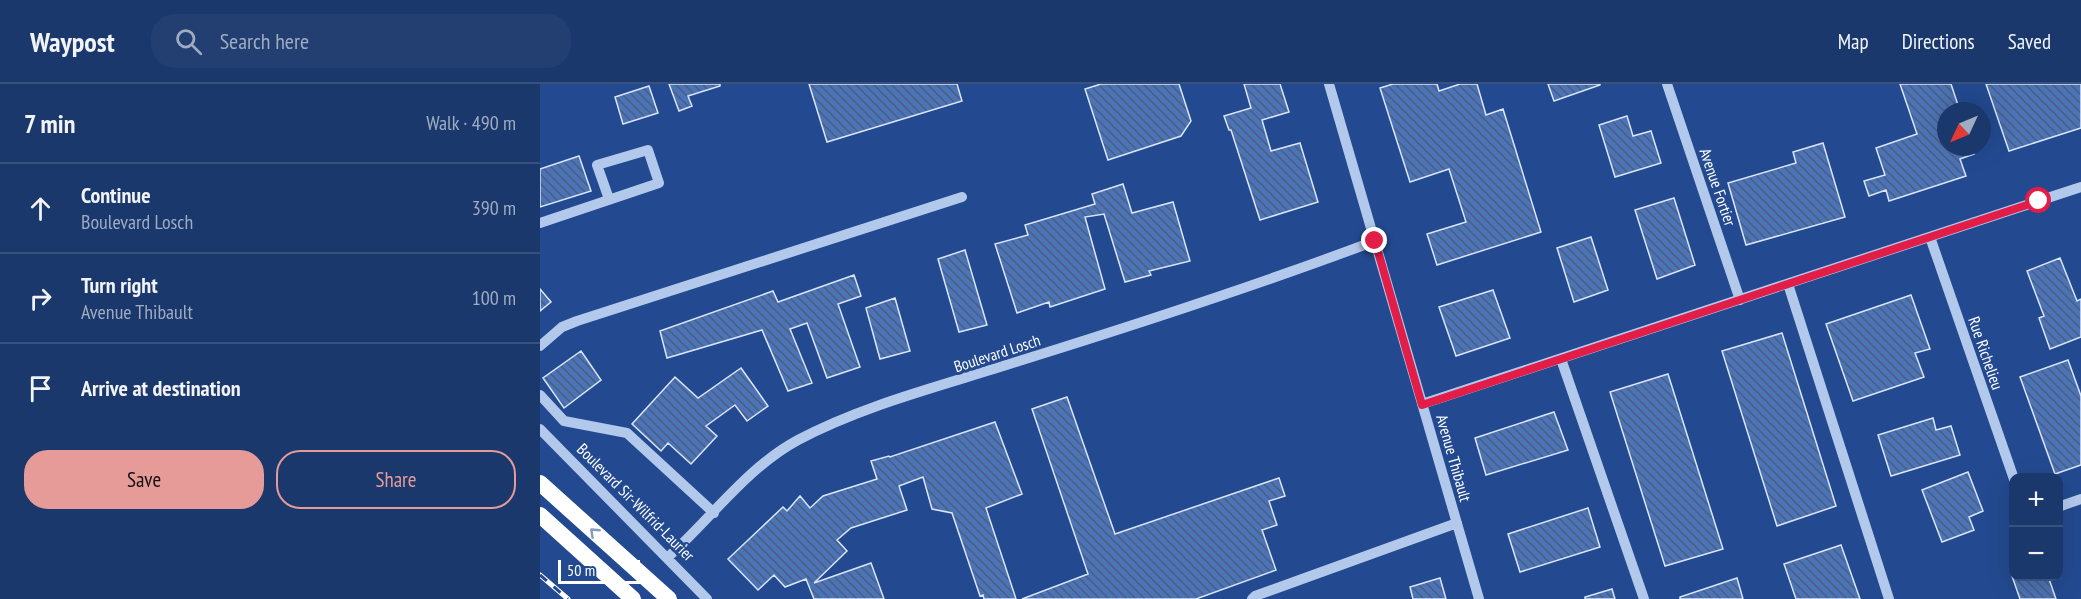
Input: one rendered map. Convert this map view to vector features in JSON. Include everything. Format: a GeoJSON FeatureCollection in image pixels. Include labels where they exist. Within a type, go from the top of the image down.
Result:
{"type":"FeatureCollection","features":[{"type":"Feature","properties":{"kind":"highway"},"geometry":{"type":"LineString","coordinates":[[540,475],[564,505]]}},
{"type":"Feature","properties":{"kind":"highway"},"geometry":{"type":"LineString","coordinates":[[540,483],[669,599]]}},
{"type":"Feature","properties":{"kind":"highway"},"geometry":{"type":"LineString","coordinates":[[540,515],[633,599]]}},
{"type":"Feature","properties":{"kind":"street","name":"Avenue Thibault"},"geometry":{"type":"LineString","coordinates":[[1329,84],[1479,599]]}},
{"type":"Feature","properties":{"kind":"street","name":"Avenue Fortier"},"geometry":{"type":"LineString","coordinates":[[1667,84],[1740,300]]}},
{"type":"Feature","properties":{"kind":"street"},"geometry":{"type":"LineString","coordinates":[[540,223],[658,183],[648,150],[597,165],[609,199]]}},
{"type":"Feature","properties":{"kind":"street"},"geometry":{"type":"LineString","coordinates":[[1422,405],[2081,187]]}},
{"type":"Feature","properties":{"kind":"street"},"geometry":{"type":"LineString","coordinates":[[540,345],[562,327],[577,321],[962,197]]}},
{"type":"Feature","properties":{"kind":"street","name":"Rue Richelieu"},"geometry":{"type":"LineString","coordinates":[[1930,237],[2011,473]]}},
{"type":"Feature","properties":{"kind":"street","name":"Boulevard Losch"},"geometry":{"type":"LineString","coordinates":[[667,558],[757,469],[796,441],[859,412],[1065,347],[1318,263],[1375,241]]}},
{"type":"Feature","properties":{"kind":"street"},"geometry":{"type":"LineString","coordinates":[[1788,284],[1889,599]]}},
{"type":"Feature","properties":{"kind":"street"},"geometry":{"type":"LineString","coordinates":[[1561,359],[1644,599]]}},
{"type":"Feature","properties":{"kind":"street"},"geometry":{"type":"LineString","coordinates":[[540,395],[564,421],[627,433],[714,513]]}},
{"type":"Feature","properties":{"kind":"street","name":"Boulevard Sir-Wilfrid-Laurier"},"geometry":{"type":"LineString","coordinates":[[540,429],[707,599]]}},
{"type":"Feature","properties":{"kind":"street"},"geometry":{"type":"LineString","coordinates":[[2063,505],[2081,500]]}},
{"type":"Feature","properties":{"kind":"street"},"geometry":{"type":"LineString","coordinates":[[1252,599],[1457,523]]}},
{"type":"Feature","properties":{"kind":"building"},"geometry":{"type":"Polygon","coordinates":[[[669,84],[720,84],[720,86],[688,96],[692,106],[679,111],[669,84]]]}},
{"type":"Feature","properties":{"kind":"building"},"geometry":{"type":"Polygon","coordinates":[[[809,84],[957,84],[962,101],[827,142],[809,84]]]}},
{"type":"Feature","properties":{"kind":"building"},"geometry":{"type":"Polygon","coordinates":[[[1101,84],[1179,84],[1191,121],[1181,136],[1108,160],[1085,89],[1101,84]]]}},
{"type":"Feature","properties":{"kind":"building"},"geometry":{"type":"Polygon","coordinates":[[[1244,84],[1280,84],[1289,112],[1262,120],[1271,151],[1300,143],[1318,202],[1260,220],[1231,130],[1224,116],[1251,108],[1244,84]]]}},
{"type":"Feature","properties":{"kind":"building"},"geometry":{"type":"Polygon","coordinates":[[[1393,84],[1437,84],[1439,91],[1460,84],[1477,84],[1486,115],[1503,109],[1541,232],[1437,265],[1427,234],[1466,222],[1449,169],[1410,182],[1380,88],[1393,84]]]}},
{"type":"Feature","properties":{"kind":"building"},"geometry":{"type":"Polygon","coordinates":[[[1548,84],[1600,84],[1600,85],[1554,101],[1548,84]]]}},
{"type":"Feature","properties":{"kind":"building"},"geometry":{"type":"Polygon","coordinates":[[[1900,84],[1951,84],[1957,102],[1937,102],[1937,156],[1968,156],[1960,159],[1966,176],[1889,201],[1886,190],[1869,196],[1864,181],[1885,175],[1876,148],[1917,134],[1900,84]]]}},
{"type":"Feature","properties":{"kind":"building"},"geometry":{"type":"Polygon","coordinates":[[[1986,84],[2081,84],[2081,128],[2009,151],[1986,84]]]}},
{"type":"Feature","properties":{"kind":"building"},"geometry":{"type":"Polygon","coordinates":[[[649,86],[658,113],[623,124],[615,97],[649,86]]]}},
{"type":"Feature","properties":{"kind":"building"},"geometry":{"type":"Polygon","coordinates":[[[1627,116],[1633,136],[1651,131],[1661,163],[1615,177],[1599,125],[1627,116]]]}},
{"type":"Feature","properties":{"kind":"building"},"geometry":{"type":"Polygon","coordinates":[[[1823,143],[1845,217],[1746,245],[1728,183],[1796,163],[1793,152],[1823,143]]]}},
{"type":"Feature","properties":{"kind":"building"},"geometry":{"type":"Polygon","coordinates":[[[579,156],[591,191],[540,207],[540,169],[579,156]]]}},
{"type":"Feature","properties":{"kind":"building"},"geometry":{"type":"Polygon","coordinates":[[[1123,184],[1132,213],[1173,202],[1190,261],[1149,271],[1151,275],[1125,282],[1104,214],[1085,217],[1105,289],[1050,307],[1049,302],[1017,313],[995,244],[1028,235],[1025,225],[1095,204],[1092,194],[1123,184]]]}},
{"type":"Feature","properties":{"kind":"building"},"geometry":{"type":"Polygon","coordinates":[[[1674,198],[1695,265],[1657,279],[1635,210],[1674,198]]]}},
{"type":"Feature","properties":{"kind":"building"},"geometry":{"type":"Polygon","coordinates":[[[1591,237],[1608,290],[1574,302],[1557,248],[1591,237]]]}},
{"type":"Feature","properties":{"kind":"building"},"geometry":{"type":"Polygon","coordinates":[[[965,250],[987,325],[959,332],[938,259],[965,250]]]}},
{"type":"Feature","properties":{"kind":"building"},"geometry":{"type":"Polygon","coordinates":[[[2060,258],[2077,301],[2081,299],[2081,337],[2050,349],[2039,318],[2044,316],[2027,271],[2060,258]]]}},
{"type":"Feature","properties":{"kind":"building"},"geometry":{"type":"Polygon","coordinates":[[[854,275],[861,296],[838,304],[860,367],[827,378],[807,323],[790,329],[812,383],[788,391],[762,330],[667,358],[660,331],[773,291],[778,302],[854,275]]]}},
{"type":"Feature","properties":{"kind":"building"},"geometry":{"type":"Polygon","coordinates":[[[540,289],[551,302],[540,311],[540,289]]]}},
{"type":"Feature","properties":{"kind":"building"},"geometry":{"type":"Polygon","coordinates":[[[1493,290],[1510,338],[1456,356],[1439,307],[1493,290]]]}},
{"type":"Feature","properties":{"kind":"building"},"geometry":{"type":"Polygon","coordinates":[[[1911,295],[1930,349],[1915,353],[1924,377],[1853,401],[1826,324],[1911,295]]]}},
{"type":"Feature","properties":{"kind":"building"},"geometry":{"type":"Polygon","coordinates":[[[895,298],[910,351],[880,359],[866,308],[895,298]]]}},
{"type":"Feature","properties":{"kind":"building"},"geometry":{"type":"Polygon","coordinates":[[[1782,333],[1836,506],[1777,526],[1722,351],[1782,333]]]}},
{"type":"Feature","properties":{"kind":"building"},"geometry":{"type":"Polygon","coordinates":[[[581,351],[601,380],[564,408],[543,378],[581,351]]]}},
{"type":"Feature","properties":{"kind":"building"},"geometry":{"type":"Polygon","coordinates":[[[2068,360],[2081,396],[2081,465],[2055,473],[2020,377],[2068,360]]]}},
{"type":"Feature","properties":{"kind":"building"},"geometry":{"type":"Polygon","coordinates":[[[741,368],[768,406],[747,421],[735,405],[706,426],[717,436],[691,464],[668,443],[661,451],[632,424],[675,377],[698,398],[741,368]]]}},
{"type":"Feature","properties":{"kind":"building"},"geometry":{"type":"Polygon","coordinates":[[[1668,374],[1723,549],[1665,566],[1610,392],[1668,374]]]}},
{"type":"Feature","properties":{"kind":"building"},"geometry":{"type":"Polygon","coordinates":[[[1067,397],[1115,534],[1279,478],[1285,496],[1269,501],[1277,525],[1262,530],[1276,570],[1196,599],[1022,599],[1088,574],[1032,409],[1067,397]]]}},
{"type":"Feature","properties":{"kind":"building"},"geometry":{"type":"Polygon","coordinates":[[[1554,412],[1568,450],[1486,475],[1475,438],[1554,412]]]}},
{"type":"Feature","properties":{"kind":"building"},"geometry":{"type":"Polygon","coordinates":[[[1933,418],[1936,430],[1951,426],[1960,455],[1891,476],[1878,435],[1933,418]]]}},
{"type":"Feature","properties":{"kind":"building"},"geometry":{"type":"Polygon","coordinates":[[[995,422],[1022,494],[986,508],[1016,599],[984,599],[983,595],[980,596],[952,513],[932,509],[923,477],[899,486],[907,510],[851,528],[837,540],[847,551],[814,583],[871,563],[884,599],[814,599],[806,579],[785,587],[774,575],[758,590],[728,559],[783,507],[787,511],[800,496],[810,508],[823,496],[877,479],[871,461],[890,457],[995,422]]]}},
{"type":"Feature","properties":{"kind":"building"},"geometry":{"type":"Polygon","coordinates":[[[1968,472],[1983,511],[1969,517],[1974,530],[1942,542],[1922,490],[1968,472]]]}},
{"type":"Feature","properties":{"kind":"building"},"geometry":{"type":"Polygon","coordinates":[[[1588,508],[1600,547],[1520,572],[1508,534],[1588,508]]]}},
{"type":"Feature","properties":{"kind":"building"},"geometry":{"type":"Polygon","coordinates":[[[1841,545],[1860,599],[1796,599],[1784,564],[1841,545]]]}},
{"type":"Feature","properties":{"kind":"building"},"geometry":{"type":"Polygon","coordinates":[[[1440,578],[1446,599],[1413,599],[1410,587],[1440,578]]]}},
{"type":"Feature","properties":{"kind":"building"},"geometry":{"type":"Polygon","coordinates":[[[1737,578],[1743,599],[1680,599],[1680,597],[1737,578]]]}},
{"type":"Feature","properties":{"kind":"building"},"geometry":{"type":"Polygon","coordinates":[[[2014,581],[2050,581],[2056,599],[2020,599],[2014,581]]]}},
{"type":"Feature","properties":{"kind":"building"},"geometry":{"type":"Polygon","coordinates":[[[1612,589],[1615,599],[1585,599],[1585,597],[1612,589]]]}},
{"type":"Feature","properties":{"kind":"railway"},"geometry":{"type":"LineString","coordinates":[[540,575],[568,599]]}},
{"type":"Feature","properties":{"kind":"route"},"geometry":{"type":"LineString","coordinates":[[1375,241],[1422,405],[2039,201]]}}]}
